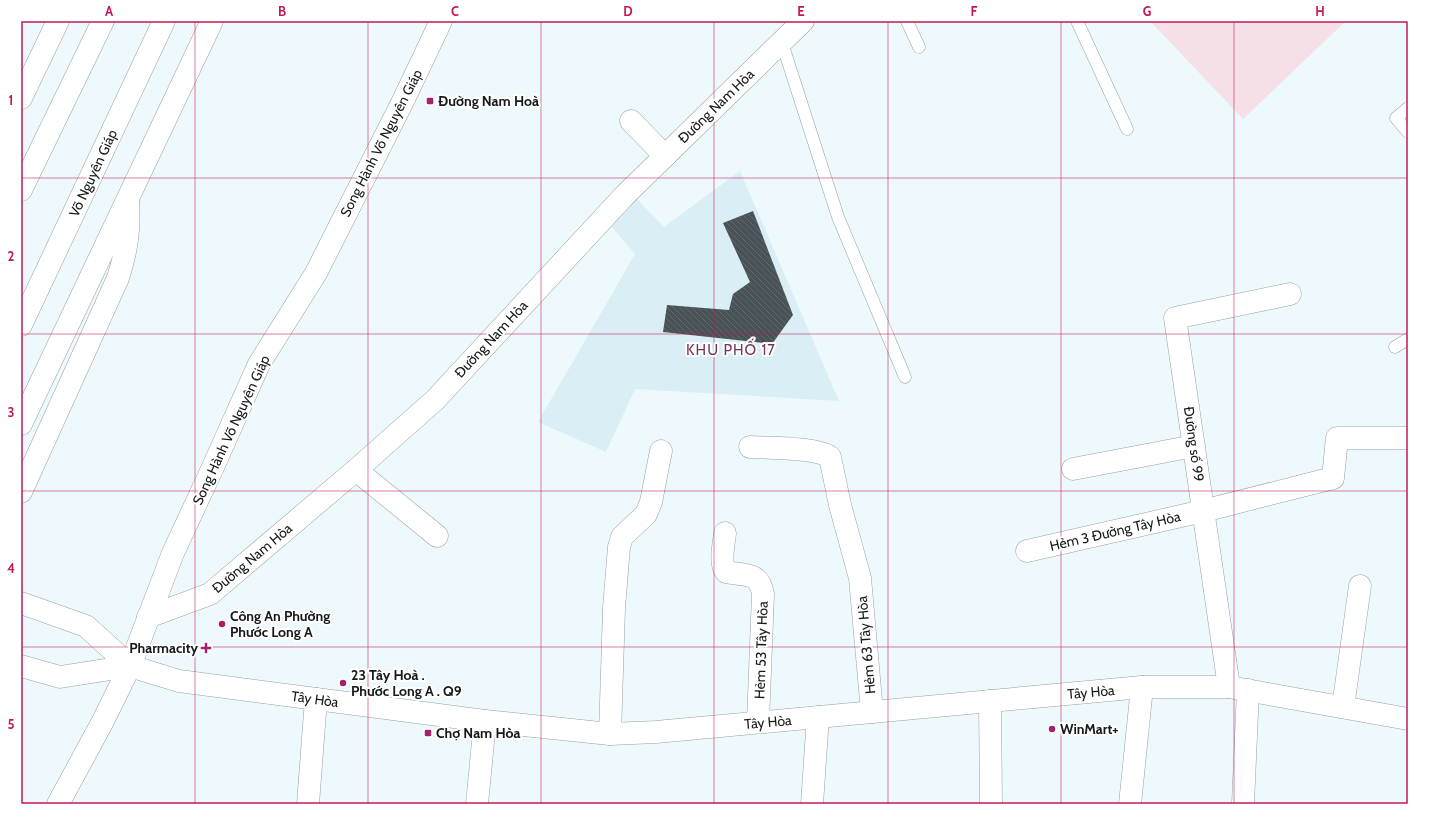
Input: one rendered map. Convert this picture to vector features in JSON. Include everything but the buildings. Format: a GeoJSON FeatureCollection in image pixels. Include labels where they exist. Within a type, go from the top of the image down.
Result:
{"type":"FeatureCollection","features":[{"type":"Feature","properties":{"kind":"main road"},"geometry":{"type":"LineString","coordinates":[[21,98],[58,21]]}},
{"type":"Feature","properties":{"kind":"main road"},"geometry":{"type":"LineString","coordinates":[[21,190],[103,21]]}},
{"type":"Feature","properties":{"kind":"main road","name":"Võ Nguyên Giáp"},"geometry":{"type":"LineString","coordinates":[[21,325],[164,21]]}},
{"type":"Feature","properties":{"kind":"main road"},"geometry":{"type":"LineString","coordinates":[[21,424],[212,21]]}},
{"type":"Feature","properties":{"kind":"main road","name":"Song Hành Võ Nguyên Giáp"},"geometry":{"type":"LineString","coordinates":[[58,804],[103,721],[130,666],[173,553],[259,364],[316,273],[441,21]]}},
{"type":"Feature","properties":{"kind":"main road","name":"Đường Nam Hòa"},"geometry":{"type":"LineString","coordinates":[[148,617],[210,594],[356,470],[434,400],[625,195],[803,21]]}},
{"type":"Feature","properties":{"kind":"main road"},"geometry":{"type":"LineString","coordinates":[[631,121],[665,156]]}},
{"type":"Feature","properties":{"kind":"main road"},"geometry":{"type":"LineString","coordinates":[[21,492],[118,278],[128,242],[128,199]]}},
{"type":"Feature","properties":{"kind":"main road","name":"Đường số 99"},"geometry":{"type":"LineString","coordinates":[[1243,804],[1239,688],[1203,511],[1175,318],[1290,294]]}},
{"type":"Feature","properties":{"kind":"main road"},"geometry":{"type":"LineString","coordinates":[[21,388],[47,369]]}},
{"type":"Feature","properties":{"kind":"main road","name":"Hẻm 3 Đường Tây Hòa"},"geometry":{"type":"LineString","coordinates":[[1027,551],[1203,511],[1333,478],[1337,438],[1408,438]]}},
{"type":"Feature","properties":{"kind":"main road"},"geometry":{"type":"LineString","coordinates":[[1073,469],[1194,446]]}},
{"type":"Feature","properties":{"kind":"main road","name":"Hẻm 63 Tây Hòa"},"geometry":{"type":"LineString","coordinates":[[750,447],[809,450],[826,454],[830,457],[840,505],[860,578],[872,712]]}},
{"type":"Feature","properties":{"kind":"main road"},"geometry":{"type":"LineString","coordinates":[[610,734],[614,608],[618,547],[622,537],[646,514],[661,452]]}},
{"type":"Feature","properties":{"kind":"main road"},"geometry":{"type":"LineString","coordinates":[[356,470],[437,536]]}},
{"type":"Feature","properties":{"kind":"main road","name":"Hẻm 53 Tây Hòa"},"geometry":{"type":"LineString","coordinates":[[725,532],[723,552],[724,567],[726,572],[754,576],[760,582],[763,594],[758,722]]}},
{"type":"Feature","properties":{"kind":"main road"},"geometry":{"type":"LineString","coordinates":[[1343,707],[1360,586]]}},
{"type":"Feature","properties":{"kind":"main road","name":"Tây Hòa"},"geometry":{"type":"LineString","coordinates":[[21,603],[86,626],[130,666],[179,681],[485,722],[610,734],[656,732],[1142,687],[1239,688],[1408,719]]}},
{"type":"Feature","properties":{"kind":"main road","name":"Tây Hòa"},"geometry":{"type":"LineString","coordinates":[[21,666],[60,677],[130,666]]}},
{"type":"Feature","properties":{"kind":"main road"},"geometry":{"type":"LineString","coordinates":[[1130,804],[1142,687]]}},
{"type":"Feature","properties":{"kind":"main road"},"geometry":{"type":"LineString","coordinates":[[308,804],[316,699]]}},
{"type":"Feature","properties":{"kind":"main road"},"geometry":{"type":"LineString","coordinates":[[990,701],[990,804]]}},
{"type":"Feature","properties":{"kind":"main road"},"geometry":{"type":"LineString","coordinates":[[812,804],[818,717]]}},
{"type":"Feature","properties":{"kind":"main road"},"geometry":{"type":"LineString","coordinates":[[477,804],[485,722]]}},
{"type":"Feature","properties":{"kind":"lane"},"geometry":{"type":"LineString","coordinates":[[907,21],[919,47]]}},
{"type":"Feature","properties":{"kind":"lane"},"geometry":{"type":"LineString","coordinates":[[1077,21],[1127,129]]}},
{"type":"Feature","properties":{"kind":"lane"},"geometry":{"type":"LineString","coordinates":[[782,43],[838,216],[905,377]]}},
{"type":"Feature","properties":{"kind":"lane"},"geometry":{"type":"LineString","coordinates":[[1408,108],[1396,118],[1408,132]]}},
{"type":"Feature","properties":{"kind":"lane"},"geometry":{"type":"LineString","coordinates":[[1395,347],[1408,339]]}},
{"type":"Feature","properties":{"kind":"shaded area"},"geometry":{"type":"Polygon","coordinates":[[[1150,21],[1346,21],[1243,119],[1150,21]]]}},
{"type":"Feature","properties":{"kind":"shaded area"},"geometry":{"type":"Polygon","coordinates":[[[740,171],[839,401],[635,389],[606,452],[538,422],[635,254],[610,225],[637,199],[664,227],[740,171]]]}},
{"type":"Feature","properties":{"kind":"place","name":"Đường Nam Hoà"},"geometry":{"type":"Point","coordinates":[430,101]}},
{"type":"Feature","properties":{"kind":"place","name":"Công An Phường Phước Long A"},"geometry":{"type":"Point","coordinates":[222,624]}},
{"type":"Feature","properties":{"kind":"place","name":"Pharmacity"},"geometry":{"type":"Point","coordinates":[206,648]}},
{"type":"Feature","properties":{"kind":"place","name":"23 Tây Hoà . Phước Long A . Q9"},"geometry":{"type":"Point","coordinates":[343,683]}},
{"type":"Feature","properties":{"kind":"place","name":"WinMart+"},"geometry":{"type":"Point","coordinates":[1052,729]}},
{"type":"Feature","properties":{"kind":"place","name":"Chợ Nam Hòa"},"geometry":{"type":"Point","coordinates":[428,733]}},
{"type":"Feature","properties":{"kind":"district","name":"KHU PHỐ 17"},"geometry":{"type":"Point","coordinates":[731,350]}}]}
